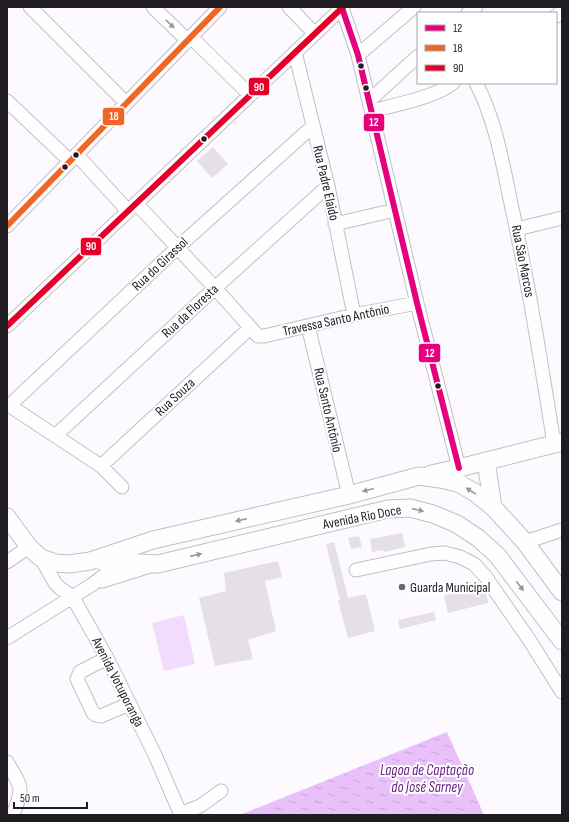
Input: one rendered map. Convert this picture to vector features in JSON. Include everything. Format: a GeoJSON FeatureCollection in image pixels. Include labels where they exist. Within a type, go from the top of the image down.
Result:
{"type":"FeatureCollection","features":[{"type":"Feature","properties":{"kind":"main road"},"geometry":{"type":"LineString","coordinates":[[419,476],[459,468],[558,443]]}},
{"type":"Feature","properties":{"kind":"main road"},"geometry":{"type":"LineString","coordinates":[[486,461],[493,507]]}},
{"type":"Feature","properties":{"kind":"main road","name":"Avenida Rio Doce"},"geometry":{"type":"LineString","coordinates":[[90,561],[153,540],[349,495],[419,476],[458,483],[474,492],[493,507],[525,542],[562,592]]}},
{"type":"Feature","properties":{"kind":"main road","name":"Avenida Rio Doce"},"geometry":{"type":"LineString","coordinates":[[35,553],[56,563],[69,564],[90,561],[158,564],[388,509],[410,508],[433,514],[457,524],[478,538],[497,556],[562,641]]}},
{"type":"Feature","properties":{"kind":"main road"},"geometry":{"type":"LineString","coordinates":[[7,517],[35,553]]}},
{"type":"Feature","properties":{"kind":"street"},"geometry":{"type":"LineString","coordinates":[[30,7],[126,103]]}},
{"type":"Feature","properties":{"kind":"street"},"geometry":{"type":"LineString","coordinates":[[153,7],[250,96]]}},
{"type":"Feature","properties":{"kind":"street"},"geometry":{"type":"LineString","coordinates":[[9,221],[73,158],[220,7]]}},
{"type":"Feature","properties":{"kind":"street"},"geometry":{"type":"LineString","coordinates":[[289,7],[315,34]]}},
{"type":"Feature","properties":{"kind":"street"},"geometry":{"type":"LineString","coordinates":[[8,325],[343,7],[358,55],[371,106],[417,303],[459,468]]}},
{"type":"Feature","properties":{"kind":"street"},"geometry":{"type":"LineString","coordinates":[[358,55],[414,7]]}},
{"type":"Feature","properties":{"kind":"street","name":"Rua Padre Elaido"},"geometry":{"type":"LineString","coordinates":[[295,52],[328,186],[354,315]]}},
{"type":"Feature","properties":{"kind":"street"},"geometry":{"type":"LineString","coordinates":[[371,106],[417,57]]}},
{"type":"Feature","properties":{"kind":"street"},"geometry":{"type":"LineString","coordinates":[[371,106],[425,96],[440,91],[451,84]]}},
{"type":"Feature","properties":{"kind":"street","name":"Rua São Marcos"},"geometry":{"type":"LineString","coordinates":[[477,84],[483,96],[503,165],[517,229],[558,443]]}},
{"type":"Feature","properties":{"kind":"street"},"geometry":{"type":"LineString","coordinates":[[7,101],[132,207],[177,248],[215,288],[253,332]]}},
{"type":"Feature","properties":{"kind":"street","name":"Rua do Girassol"},"geometry":{"type":"LineString","coordinates":[[8,405],[177,248],[313,126]]}},
{"type":"Feature","properties":{"kind":"street","name":"Rua da Floresta"},"geometry":{"type":"LineString","coordinates":[[55,436],[328,186]]}},
{"type":"Feature","properties":{"kind":"street"},"geometry":{"type":"LineString","coordinates":[[335,224],[395,210]]}},
{"type":"Feature","properties":{"kind":"street"},"geometry":{"type":"LineString","coordinates":[[517,229],[562,218]]}},
{"type":"Feature","properties":{"kind":"street","name":"Travessa Santo Antônio"},"geometry":{"type":"LineString","coordinates":[[253,332],[264,336],[354,315],[417,303]]}},
{"type":"Feature","properties":{"kind":"street","name":"Rua Santo Antônio"},"geometry":{"type":"LineString","coordinates":[[308,326],[349,495]]}},
{"type":"Feature","properties":{"kind":"street","name":"Rua Souza"},"geometry":{"type":"LineString","coordinates":[[101,466],[253,332]]}},
{"type":"Feature","properties":{"kind":"street"},"geometry":{"type":"LineString","coordinates":[[8,405],[101,466],[122,487]]}},
{"type":"Feature","properties":{"kind":"street"},"geometry":{"type":"LineString","coordinates":[[525,542],[562,530]]}},
{"type":"Feature","properties":{"kind":"street","name":"Avenida Rio Doce"},"geometry":{"type":"LineString","coordinates":[[7,638],[93,584],[153,540]]}},
{"type":"Feature","properties":{"kind":"street"},"geometry":{"type":"LineString","coordinates":[[7,562],[35,553]]}},
{"type":"Feature","properties":{"kind":"street","name":"Avenida Votuporanga"},"geometry":{"type":"LineString","coordinates":[[35,553],[55,583],[72,596],[108,658],[155,755],[181,815]]}},
{"type":"Feature","properties":{"kind":"street"},"geometry":{"type":"LineString","coordinates":[[356,570],[431,554],[445,553],[460,557],[474,564],[485,576],[530,641],[562,692]]}},
{"type":"Feature","properties":{"kind":"street","name":"Avenida Rio Doce"},"geometry":{"type":"LineString","coordinates":[[93,584],[158,564]]}},
{"type":"Feature","properties":{"kind":"street"},"geometry":{"type":"LineString","coordinates":[[108,658],[80,672],[77,680],[93,713],[96,715],[101,716],[129,704]]}},
{"type":"Feature","properties":{"kind":"street"},"geometry":{"type":"LineString","coordinates":[[7,762],[19,782],[21,789],[13,815]]}},
{"type":"Feature","properties":{"kind":"street"},"geometry":{"type":"LineString","coordinates":[[181,815],[202,811],[221,791]]}},
{"type":"Feature","properties":{"kind":"shaded area"},"geometry":{"type":"Polygon","coordinates":[[[184,615],[195,664],[164,671],[152,623],[184,615]]]}},
{"type":"Feature","properties":{"kind":"water","name":"Lagoa de Captação do José Sarney"},"geometry":{"type":"Polygon","coordinates":[[[447,732],[484,815],[242,815],[242,814],[447,732]]]}},
{"type":"Feature","properties":{"kind":"building"},"geometry":{"type":"Polygon","coordinates":[[[213,147],[228,164],[212,178],[197,161],[213,147]]]}},
{"type":"Feature","properties":{"kind":"building"},"geometry":{"type":"Polygon","coordinates":[[[402,533],[405,547],[384,552],[383,550],[372,552],[370,539],[402,533]]]}},
{"type":"Feature","properties":{"kind":"building"},"geometry":{"type":"Polygon","coordinates":[[[359,536],[362,547],[351,549],[348,538],[359,536]]]}},
{"type":"Feature","properties":{"kind":"building"},"geometry":{"type":"Polygon","coordinates":[[[334,542],[348,598],[366,594],[375,631],[348,638],[338,601],[340,600],[326,544],[334,542]]]}},
{"type":"Feature","properties":{"kind":"building"},"geometry":{"type":"Polygon","coordinates":[[[278,561],[282,577],[265,581],[276,631],[248,640],[253,659],[215,666],[199,598],[226,591],[224,573],[278,561]]]}},
{"type":"Feature","properties":{"kind":"building"},"geometry":{"type":"Polygon","coordinates":[[[483,586],[486,591],[488,603],[448,613],[444,596],[483,586]]]}},
{"type":"Feature","properties":{"kind":"building"},"geometry":{"type":"Polygon","coordinates":[[[434,612],[436,620],[400,629],[398,620],[434,612]]]}},
{"type":"Feature","properties":{"kind":"transit line","name":"18"},"geometry":{"type":"LineString","coordinates":[[7,226],[220,7]]}},
{"type":"Feature","properties":{"kind":"transit line","name":"90"},"geometry":{"type":"LineString","coordinates":[[7,326],[343,7]]}},
{"type":"Feature","properties":{"kind":"transit line","name":"12"},"geometry":{"type":"LineString","coordinates":[[342,8],[358,55],[417,303],[459,468]]}},
{"type":"Feature","properties":{"kind":"place","name":"Guarda Municipal"},"geometry":{"type":"Point","coordinates":[402,587]}}]}
